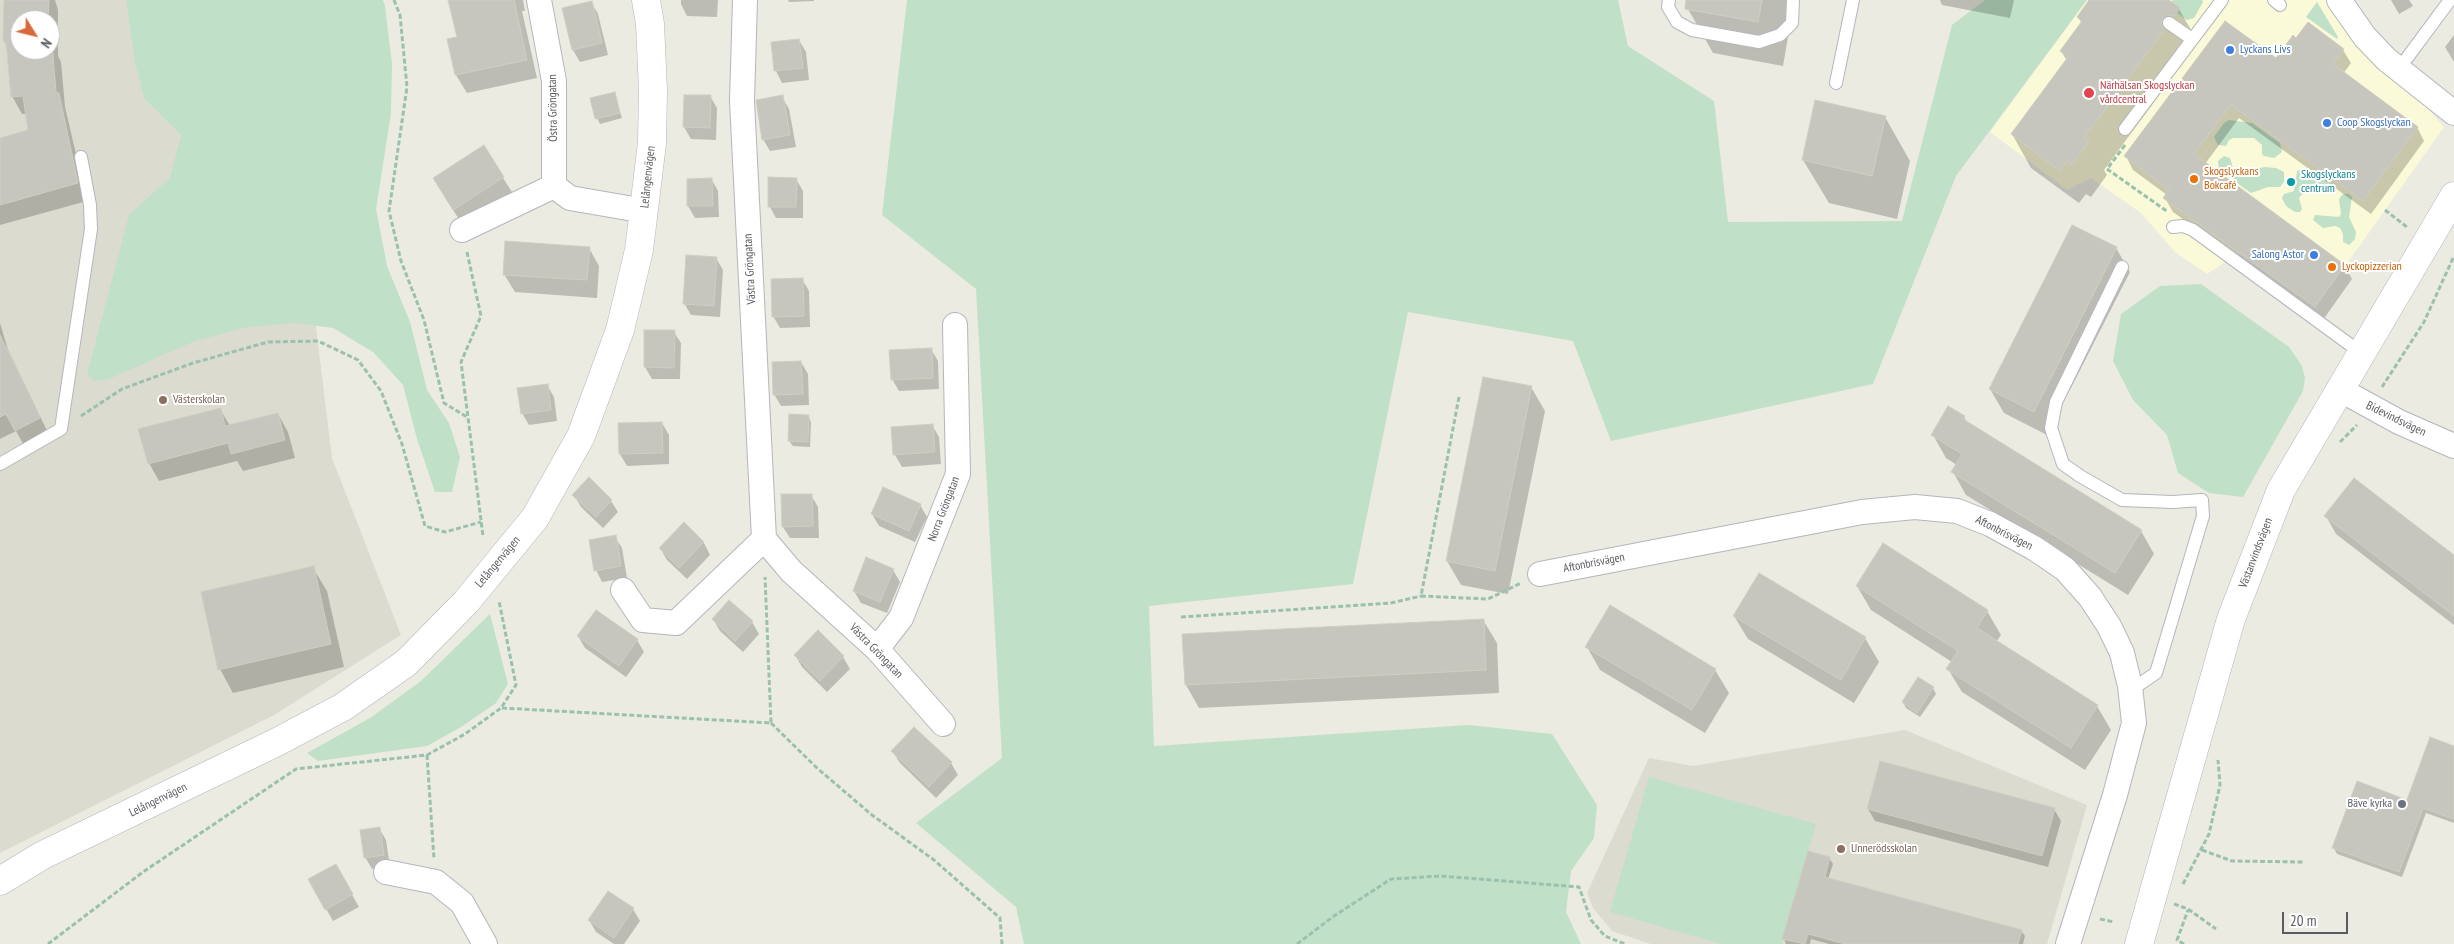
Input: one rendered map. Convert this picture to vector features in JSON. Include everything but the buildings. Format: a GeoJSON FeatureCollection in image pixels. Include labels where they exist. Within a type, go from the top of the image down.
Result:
{"type":"FeatureCollection","features":[{"type":"Feature","properties":{"kind":"street","name":"Östra Gröngatan"},"geometry":{"type":"LineString","coordinates":[[539,0],[554,81],[554,186]]}},
{"type":"Feature","properties":{"kind":"street","name":"Lelångenvägen"},"geometry":{"type":"LineString","coordinates":[[0,881],[43,855],[277,742],[343,707],[406,663],[466,602],[535,518],[581,436],[620,330],[645,211],[652,143],[654,91],[650,24],[646,0]]}},
{"type":"Feature","properties":{"kind":"street","name":"Västra Gröngatan"},"geometry":{"type":"LineString","coordinates":[[745,0],[742,101],[764,539],[791,571],[877,649],[943,724]]}},
{"type":"Feature","properties":{"kind":"street"},"geometry":{"type":"LineString","coordinates":[[2338,0],[2365,37],[2386,59],[2454,113]]}},
{"type":"Feature","properties":{"kind":"street"},"geometry":{"type":"LineString","coordinates":[[462,230],[554,186],[570,198],[645,211]]}},
{"type":"Feature","properties":{"kind":"street","name":"Västanvindsvägen"},"geometry":{"type":"LineString","coordinates":[[2139,944],[2231,619],[2281,490],[2360,352],[2454,196]]}},
{"type":"Feature","properties":{"kind":"street","name":"Norra Gröngatan"},"geometry":{"type":"LineString","coordinates":[[877,649],[901,618],[958,474],[956,325]]}},
{"type":"Feature","properties":{"kind":"street","name":"Bidevindsvägen"},"geometry":{"type":"LineString","coordinates":[[2339,389],[2366,406],[2454,446]]}},
{"type":"Feature","properties":{"kind":"street","name":"Aftonbrisvägen"},"geometry":{"type":"LineString","coordinates":[[1540,574],[1862,512],[1915,507],[1957,511],[1990,524],[2034,548],[2065,570],[2090,597],[2109,626],[2122,653],[2131,690],[2134,723],[2068,944]]}},
{"type":"Feature","properties":{"kind":"street"},"geometry":{"type":"LineString","coordinates":[[623,590],[643,620],[676,624],[764,539]]}},
{"type":"Feature","properties":{"kind":"street"},"geometry":{"type":"LineString","coordinates":[[386,872],[436,882],[462,903],[485,944]]}},
{"type":"Feature","properties":{"kind":"lane"},"geometry":{"type":"LineString","coordinates":[[1669,0],[1668,7],[1678,22],[1692,30],[1759,42],[1780,35],[1792,23],[1794,0]]}},
{"type":"Feature","properties":{"kind":"lane"},"geometry":{"type":"LineString","coordinates":[[1836,83],[1853,0]]}},
{"type":"Feature","properties":{"kind":"lane"},"geometry":{"type":"LineString","coordinates":[[2125,129],[2222,0]]}},
{"type":"Feature","properties":{"kind":"lane"},"geometry":{"type":"LineString","coordinates":[[2408,58],[2450,0]]}},
{"type":"Feature","properties":{"kind":"lane"},"geometry":{"type":"LineString","coordinates":[[2169,23],[2192,39]]}},
{"type":"Feature","properties":{"kind":"lane"},"geometry":{"type":"LineString","coordinates":[[0,464],[61,429],[91,229],[90,205],[81,156]]}},
{"type":"Feature","properties":{"kind":"lane"},"geometry":{"type":"LineString","coordinates":[[2173,227],[2183,226],[2192,230],[2360,352]]}},
{"type":"Feature","properties":{"kind":"lane"},"geometry":{"type":"LineString","coordinates":[[2122,267],[2056,402],[2051,428],[2063,464],[2080,476],[2122,500],[2173,502],[2202,500],[2203,516],[2156,673],[2131,690]]}},
{"type":"Feature","properties":{"kind":"path"},"geometry":{"type":"LineString","coordinates":[[394,0],[400,16],[407,87],[389,210],[401,261],[424,320],[444,403],[467,417]]}},
{"type":"Feature","properties":{"kind":"path"},"geometry":{"type":"LineString","coordinates":[[2125,129],[2129,140],[2108,169],[2153,201]]}},
{"type":"Feature","properties":{"kind":"path"},"geometry":{"type":"LineString","coordinates":[[2385,210],[2410,228]]}},
{"type":"Feature","properties":{"kind":"path"},"geometry":{"type":"LineString","coordinates":[[462,230],[482,316],[460,362],[483,536]]}},
{"type":"Feature","properties":{"kind":"path"},"geometry":{"type":"LineString","coordinates":[[2335,446],[2359,422],[2366,406],[2380,391],[2408,344],[2424,322],[2454,256]]}},
{"type":"Feature","properties":{"kind":"path"},"geometry":{"type":"LineString","coordinates":[[61,429],[122,389],[193,363],[268,342],[318,341],[358,360],[381,391],[402,444],[424,526],[445,532],[481,522]]}},
{"type":"Feature","properties":{"kind":"path"},"geometry":{"type":"LineString","coordinates":[[1421,596],[1459,397]]}},
{"type":"Feature","properties":{"kind":"path"},"geometry":{"type":"LineString","coordinates":[[764,539],[771,723]]}},
{"type":"Feature","properties":{"kind":"path"},"geometry":{"type":"LineString","coordinates":[[1181,617],[1391,603],[1421,596],[1488,599],[1540,574]]}},
{"type":"Feature","properties":{"kind":"path"},"geometry":{"type":"LineString","coordinates":[[48,944],[142,872],[296,769],[427,755],[466,734],[501,708],[516,685],[497,593]]}},
{"type":"Feature","properties":{"kind":"path"},"geometry":{"type":"LineString","coordinates":[[501,708],[771,723],[816,768],[872,815],[934,860],[1000,918],[1002,944]]}},
{"type":"Feature","properties":{"kind":"path"},"geometry":{"type":"LineString","coordinates":[[427,755],[436,882]]}},
{"type":"Feature","properties":{"kind":"path"},"geometry":{"type":"LineString","coordinates":[[2181,889],[2209,834],[2220,785],[2217,758]]}},
{"type":"Feature","properties":{"kind":"path"},"geometry":{"type":"LineString","coordinates":[[2202,850],[2232,861],[2304,862]]}},
{"type":"Feature","properties":{"kind":"path"},"geometry":{"type":"LineString","coordinates":[[1297,944],[1390,878],[1441,876],[1579,887],[1591,920],[1605,936],[1626,944]]}},
{"type":"Feature","properties":{"kind":"path"},"geometry":{"type":"LineString","coordinates":[[2169,912],[2177,896]]}},
{"type":"Feature","properties":{"kind":"path"},"geometry":{"type":"LineString","coordinates":[[2174,904],[2188,909],[2216,929]]}},
{"type":"Feature","properties":{"kind":"path"},"geometry":{"type":"LineString","coordinates":[[2184,944],[2177,940],[2188,909]]}},
{"type":"Feature","properties":{"kind":"shaded area","name":"Västerskolan"},"geometry":{"type":"Polygon","coordinates":[[[0,0],[276,0],[332,458],[401,635],[274,715],[0,853],[0,0]]]}},
{"type":"Feature","properties":{"kind":"shaded area"},"geometry":{"type":"Polygon","coordinates":[[[126,0],[383,0],[392,64],[391,113],[376,209],[387,266],[410,322],[427,390],[449,423],[460,457],[452,492],[435,492],[417,439],[403,385],[373,352],[333,328],[296,323],[248,327],[195,341],[109,379],[95,381],[87,375],[129,215],[170,178],[181,135],[144,98],[135,61],[126,0]]]}},
{"type":"Feature","properties":{"kind":"shaded area"},"geometry":{"type":"Polygon","coordinates":[[[907,0],[1618,0],[1628,46],[1714,101],[1728,222],[1902,221],[1952,25],[1985,0],[2087,0],[1956,176],[1873,384],[1611,441],[1573,341],[1408,312],[1353,584],[1149,606],[1154,746],[1469,725],[1552,734],[1597,805],[1594,838],[1571,871],[1566,912],[1581,944],[1024,944],[1016,907],[916,823],[1002,758],[976,289],[882,215],[907,0]]]}},
{"type":"Feature","properties":{"kind":"shaded area"},"geometry":{"type":"Polygon","coordinates":[[[2082,0],[2332,0],[2444,127],[2346,265],[2271,210],[2238,254],[2207,274],[2175,252],[2141,213],[2091,178],[2067,190],[1990,132],[2073,19],[2082,0]]]}},
{"type":"Feature","properties":{"kind":"shaded area"},"geometry":{"type":"Polygon","coordinates":[[[2173,0],[2202,0],[2203,2],[2194,18],[2187,20],[2177,13],[2180,8],[2171,2],[2173,0]]]}},
{"type":"Feature","properties":{"kind":"shaded area"},"geometry":{"type":"Polygon","coordinates":[[[2317,2],[2338,37],[2337,39],[2306,17],[2317,2]]]}},
{"type":"Feature","properties":{"kind":"shaded area"},"geometry":{"type":"Polygon","coordinates":[[[2229,120],[2252,123],[2280,143],[2282,152],[2274,158],[2264,156],[2262,154],[2262,145],[2254,138],[2233,138],[2229,140],[2226,146],[2218,145],[2214,137],[2224,123],[2229,120]]]}},
{"type":"Feature","properties":{"kind":"shaded area"},"geometry":{"type":"Polygon","coordinates":[[[2224,156],[2230,158],[2233,168],[2241,173],[2264,167],[2276,168],[2284,172],[2284,182],[2280,187],[2268,187],[2251,193],[2219,170],[2218,161],[2224,156]]]}},
{"type":"Feature","properties":{"kind":"shaded area"},"geometry":{"type":"Polygon","coordinates":[[[2304,168],[2311,170],[2327,181],[2331,189],[2327,192],[2316,188],[2305,191],[2299,198],[2302,209],[2300,212],[2295,212],[2286,206],[2282,198],[2284,194],[2294,191],[2297,171],[2304,168]]]}},
{"type":"Feature","properties":{"kind":"shaded area"},"geometry":{"type":"Polygon","coordinates":[[[2343,194],[2348,194],[2352,197],[2349,217],[2356,232],[2355,239],[2349,245],[2343,242],[2343,234],[2340,228],[2335,226],[2323,228],[2313,220],[2315,215],[2339,217],[2341,214],[2339,199],[2343,194]]]}},
{"type":"Feature","properties":{"kind":"shaded area"},"geometry":{"type":"Polygon","coordinates":[[[2201,284],[2289,347],[2302,366],[2305,378],[2303,391],[2243,497],[2209,493],[2178,473],[2167,435],[2133,400],[2113,361],[2121,314],[2160,286],[2201,284]]]}},
{"type":"Feature","properties":{"kind":"shaded area"},"geometry":{"type":"Polygon","coordinates":[[[490,614],[508,684],[496,703],[461,727],[427,746],[318,761],[307,753],[370,718],[421,681],[490,614]]]}},
{"type":"Feature","properties":{"kind":"shaded area","name":"Unnerödsskolan"},"geometry":{"type":"Polygon","coordinates":[[[1905,730],[2087,805],[2047,944],[1651,944],[1612,931],[1593,908],[1587,893],[1649,758],[1693,766],[1905,730]]]}},
{"type":"Feature","properties":{"kind":"shaded area"},"geometry":{"type":"Polygon","coordinates":[[[1649,777],[1816,824],[1781,944],[1721,944],[1610,912],[1649,777]]]}},
{"type":"Feature","properties":{"kind":"place","name":"Lyckans Livs"},"geometry":{"type":"Point","coordinates":[2230,50]}},
{"type":"Feature","properties":{"kind":"place","name":"Närhälsan Skogslyckan vårdcentral"},"geometry":{"type":"Point","coordinates":[2089,93]}},
{"type":"Feature","properties":{"kind":"place","name":"Coop Skogslyckan"},"geometry":{"type":"Point","coordinates":[2327,123]}},
{"type":"Feature","properties":{"kind":"place","name":"Skogslyckans Bokcafé"},"geometry":{"type":"Point","coordinates":[2194,179]}},
{"type":"Feature","properties":{"kind":"place","name":"Skogslyckans centrum"},"geometry":{"type":"Point","coordinates":[2291,182]}},
{"type":"Feature","properties":{"kind":"place","name":"Salong Astor"},"geometry":{"type":"Point","coordinates":[2314,255]}},
{"type":"Feature","properties":{"kind":"place","name":"Lyckopizzerian"},"geometry":{"type":"Point","coordinates":[2332,267]}},
{"type":"Feature","properties":{"kind":"place","name":"Västerskolan"},"geometry":{"type":"Point","coordinates":[163,400]}},
{"type":"Feature","properties":{"kind":"place","name":"Bäve kyrka"},"geometry":{"type":"Point","coordinates":[2402,804]}},
{"type":"Feature","properties":{"kind":"place","name":"Unnerödsskolan"},"geometry":{"type":"Point","coordinates":[1841,849]}}]}
